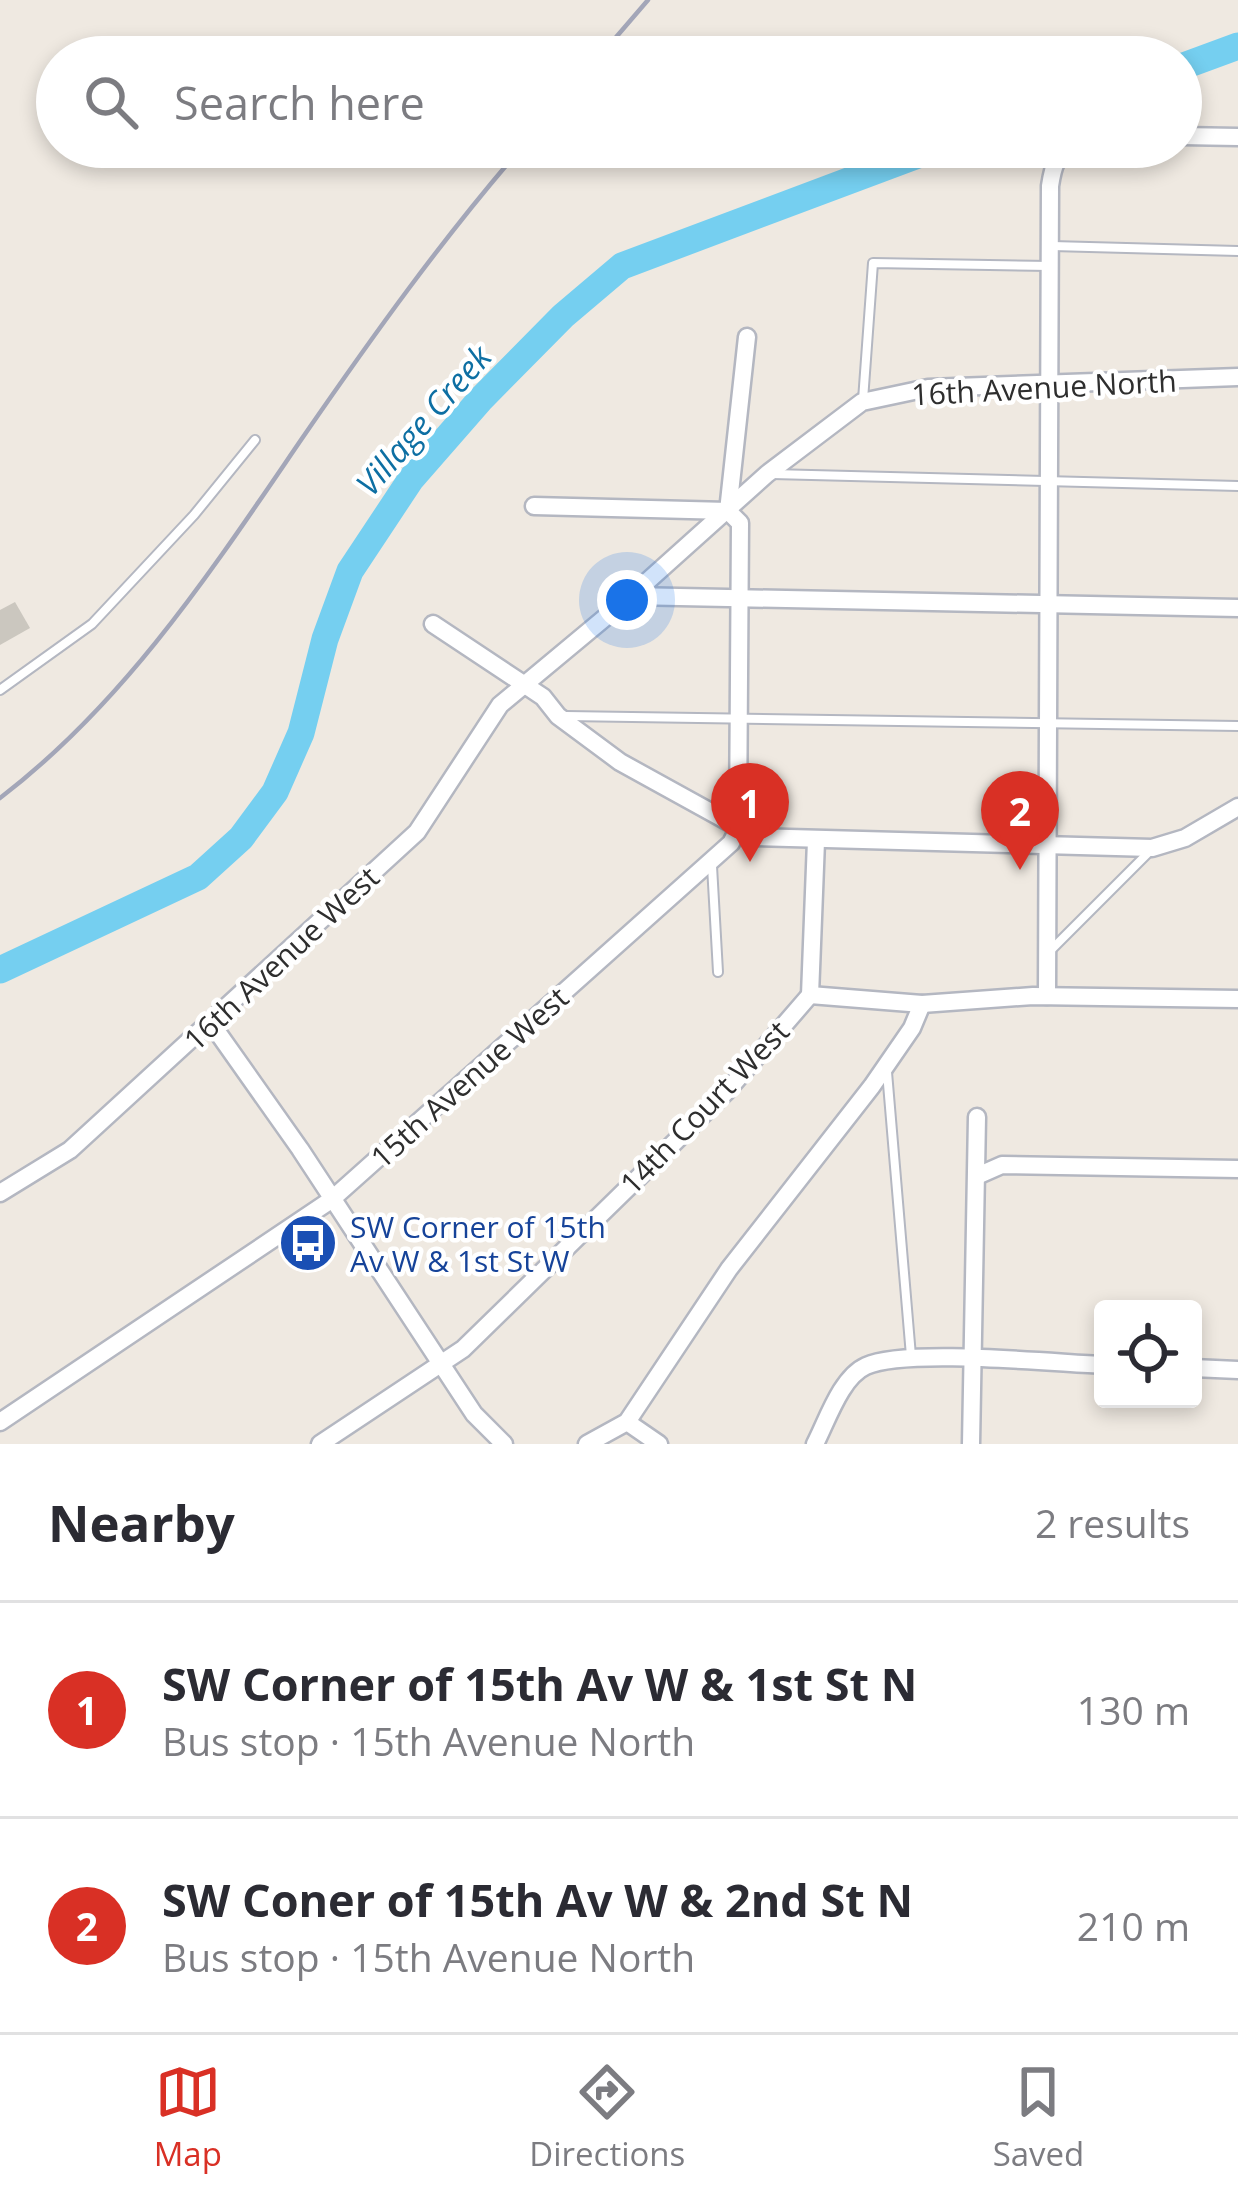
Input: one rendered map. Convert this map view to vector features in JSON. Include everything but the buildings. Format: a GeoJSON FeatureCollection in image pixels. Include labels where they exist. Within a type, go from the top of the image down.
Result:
{"type":"FeatureCollection","features":[{"type":"Feature","properties":{"kind":"street"},"geometry":{"type":"LineString","coordinates":[[1202,136],[1238,137]]}},
{"type":"Feature","properties":{"kind":"street"},"geometry":{"type":"LineString","coordinates":[[1047,996],[1048,383],[1054,168]]}},
{"type":"Feature","properties":{"kind":"street"},"geometry":{"type":"LineString","coordinates":[[728,511],[747,337]]}},
{"type":"Feature","properties":{"kind":"street","name":"16th Avenue North"},"geometry":{"type":"LineString","coordinates":[[522,685],[631,596],[767,474],[862,402],[928,388],[1238,377]]}},
{"type":"Feature","properties":{"kind":"street"},"geometry":{"type":"LineString","coordinates":[[534,506],[728,511],[740,523],[737,829]]}},
{"type":"Feature","properties":{"kind":"street"},"geometry":{"type":"LineString","coordinates":[[631,596],[1238,608]]}},
{"type":"Feature","properties":{"kind":"street"},"geometry":{"type":"LineString","coordinates":[[433,625],[543,697],[558,716],[620,762],[756,837],[1152,848],[1185,838],[1238,807]]}},
{"type":"Feature","properties":{"kind":"street","name":"16th Avenue West"},"geometry":{"type":"LineString","coordinates":[[0,1192],[70,1150],[417,832],[500,705],[522,685]]}},
{"type":"Feature","properties":{"kind":"street","name":"15th Avenue West"},"geometry":{"type":"LineString","coordinates":[[0,1422],[332,1200],[712,862],[731,843],[737,829]]}},
{"type":"Feature","properties":{"kind":"street"},"geometry":{"type":"LineString","coordinates":[[816,841],[810,995],[922,1004],[1047,996],[1238,999]]}},
{"type":"Feature","properties":{"kind":"street","name":"14th Court West"},"geometry":{"type":"LineString","coordinates":[[320,1444],[463,1349],[727,1090],[810,995]]}},
{"type":"Feature","properties":{"kind":"street"},"geometry":{"type":"LineString","coordinates":[[586,1444],[627,1422],[729,1269],[912,1028],[922,1004]]}},
{"type":"Feature","properties":{"kind":"street"},"geometry":{"type":"LineString","coordinates":[[211,1023],[474,1414],[504,1444]]}},
{"type":"Feature","properties":{"kind":"street"},"geometry":{"type":"LineString","coordinates":[[970,1444],[977,1117]]}},
{"type":"Feature","properties":{"kind":"street"},"geometry":{"type":"LineString","coordinates":[[977,1176],[1002,1166],[1238,1169]]}},
{"type":"Feature","properties":{"kind":"street"},"geometry":{"type":"LineString","coordinates":[[815,1444],[843,1389],[865,1366],[911,1359],[1094,1365]]}},
{"type":"Feature","properties":{"kind":"street"},"geometry":{"type":"LineString","coordinates":[[1202,1368],[1238,1370]]}},
{"type":"Feature","properties":{"kind":"street"},"geometry":{"type":"LineString","coordinates":[[627,1422],[659,1444]]}},
{"type":"Feature","properties":{"kind":"lane"},"geometry":{"type":"LineString","coordinates":[[1051,246],[1238,250]]}},
{"type":"Feature","properties":{"kind":"lane"},"geometry":{"type":"LineString","coordinates":[[862,402],[873,263],[1050,266]]}},
{"type":"Feature","properties":{"kind":"lane"},"geometry":{"type":"LineString","coordinates":[[0,689],[92,624],[194,515],[255,440]]}},
{"type":"Feature","properties":{"kind":"lane"},"geometry":{"type":"LineString","coordinates":[[767,474],[1238,486]]}},
{"type":"Feature","properties":{"kind":"lane"},"geometry":{"type":"LineString","coordinates":[[558,716],[1238,726]]}},
{"type":"Feature","properties":{"kind":"lane"},"geometry":{"type":"LineString","coordinates":[[1046,955],[1152,848]]}},
{"type":"Feature","properties":{"kind":"lane"},"geometry":{"type":"LineString","coordinates":[[712,862],[718,972]]}},
{"type":"Feature","properties":{"kind":"lane"},"geometry":{"type":"LineString","coordinates":[[886,1064],[911,1359]]}},
{"type":"Feature","properties":{"kind":"waterway","name":"Village Creek"},"geometry":{"type":"LineString","coordinates":[[1202,59],[1238,46]]}},
{"type":"Feature","properties":{"kind":"waterway","name":"Village Creek"},"geometry":{"type":"LineString","coordinates":[[0,970],[198,877],[241,838],[275,792],[301,733],[325,639],[350,571],[411,479],[563,316],[622,266],[883,168]]}},
{"type":"Feature","properties":{"kind":"railway"},"geometry":{"type":"LineString","coordinates":[[617,36],[648,0]]}},
{"type":"Feature","properties":{"kind":"railway"},"geometry":{"type":"LineString","coordinates":[[0,798],[88,719],[166,630],[408,289],[505,168]]}},
{"type":"Feature","properties":{"kind":"place","name":"SW Corner of 15th Av W & 1st St N"},"geometry":{"type":"Point","coordinates":[750,862]}},
{"type":"Feature","properties":{"kind":"place","name":"SW Coner of 15th Av W & 2nd St N"},"geometry":{"type":"Point","coordinates":[1020,870]}},
{"type":"Feature","properties":{"kind":"place","name":"SW Corner of 15th Av W & 1st St W"},"geometry":{"type":"Point","coordinates":[308,1243]}}]}
